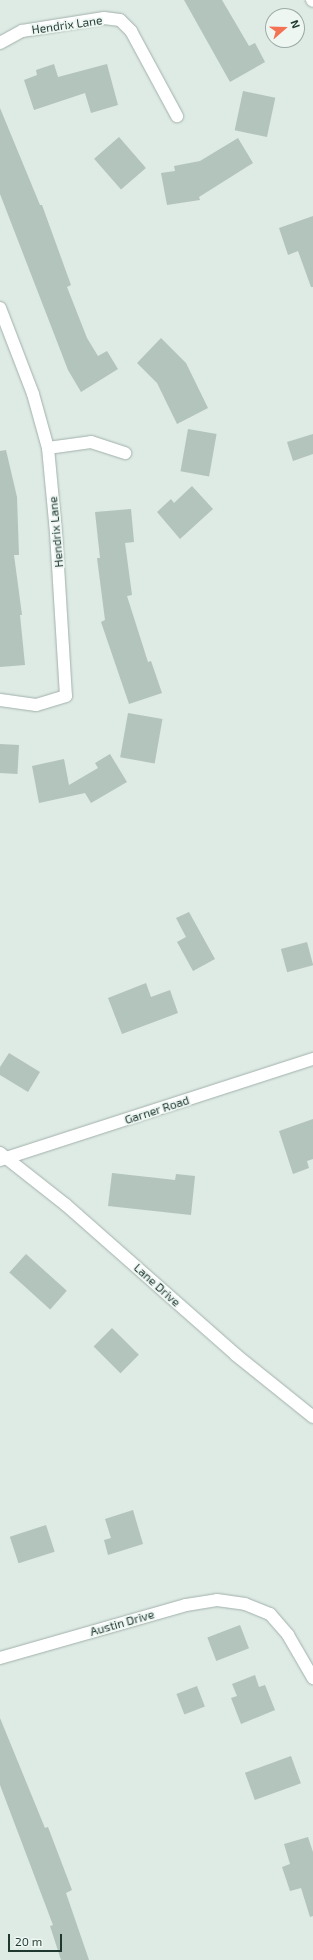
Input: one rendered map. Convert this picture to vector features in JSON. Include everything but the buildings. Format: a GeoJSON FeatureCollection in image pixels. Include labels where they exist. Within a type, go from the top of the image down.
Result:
{"type":"FeatureCollection","features":[{"type":"Feature","properties":{"kind":"street","name":"Hendrix Lane"},"geometry":{"type":"LineString","coordinates":[[0,43],[22,31],[104,18],[120,20],[131,31],[177,116]]}},
{"type":"Feature","properties":{"kind":"street","name":"Hendrix Lane"},"geometry":{"type":"LineString","coordinates":[[0,308],[33,394],[48,448],[56,533],[66,696],[36,705],[0,700]]}},
{"type":"Feature","properties":{"kind":"street"},"geometry":{"type":"LineString","coordinates":[[48,448],[91,442],[125,453]]}},
{"type":"Feature","properties":{"kind":"street","name":"Garner Road"},"geometry":{"type":"LineString","coordinates":[[2,1157],[313,1058]]}},
{"type":"Feature","properties":{"kind":"street","name":"Lane Drive"},"geometry":{"type":"LineString","coordinates":[[2,1157],[66,1205],[236,1355],[313,1417]]}},
{"type":"Feature","properties":{"kind":"street","name":"Austin Drive"},"geometry":{"type":"LineString","coordinates":[[0,1658],[186,1605],[217,1600],[245,1604],[270,1614],[288,1635],[313,1678]]}}]}
